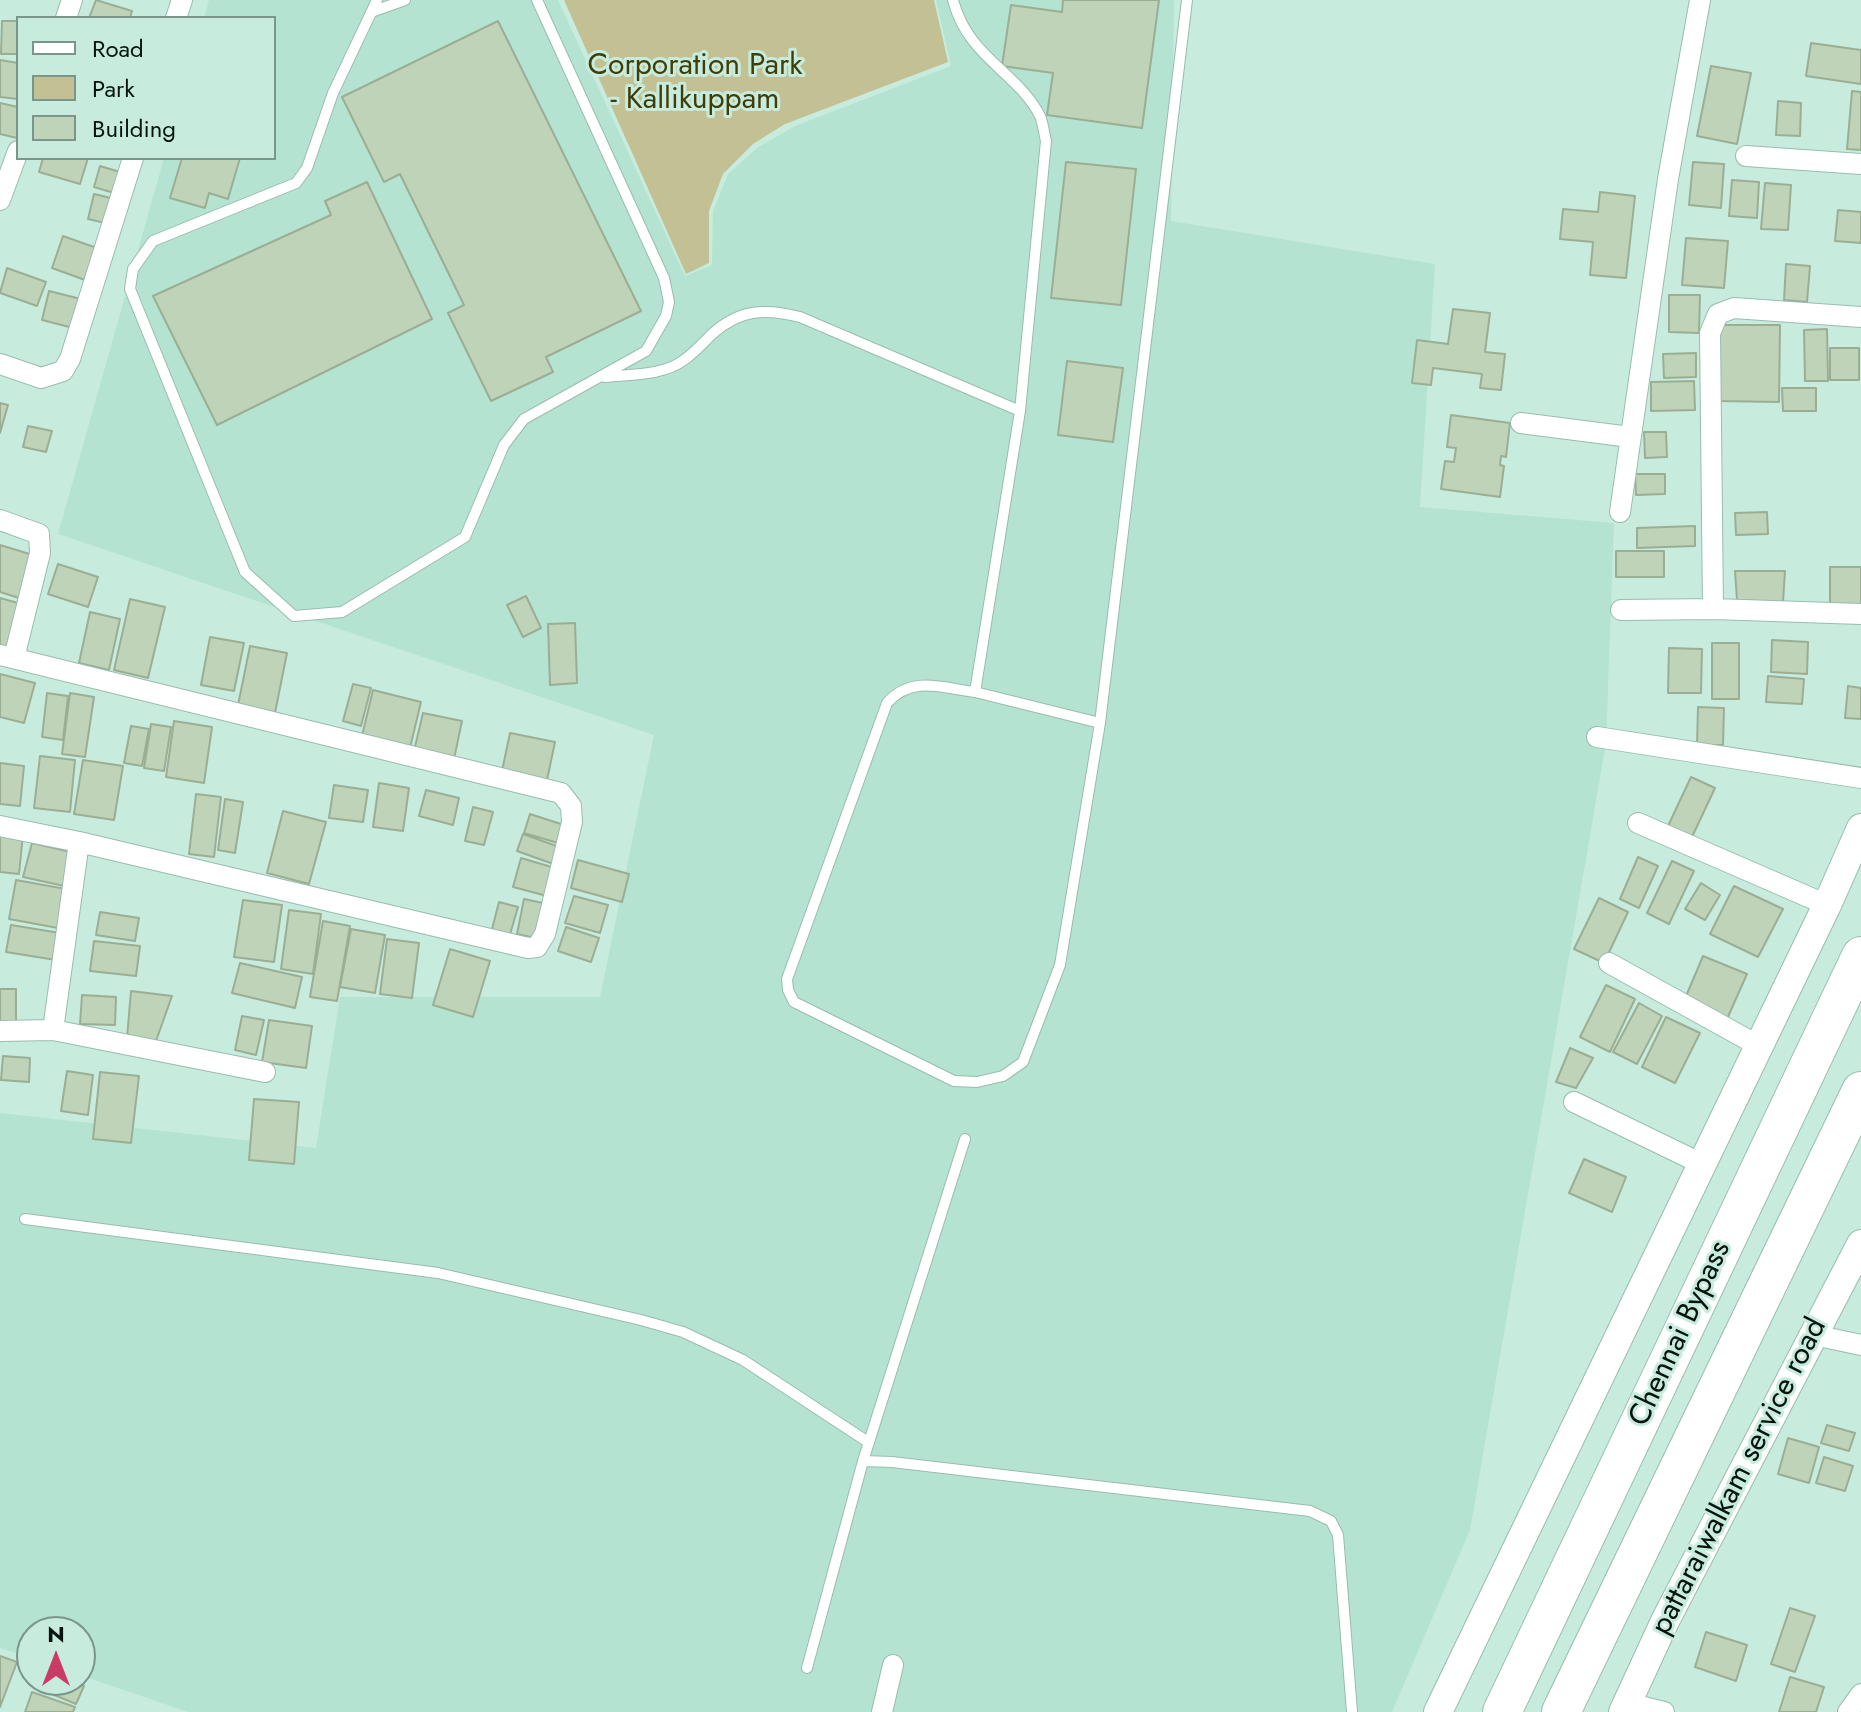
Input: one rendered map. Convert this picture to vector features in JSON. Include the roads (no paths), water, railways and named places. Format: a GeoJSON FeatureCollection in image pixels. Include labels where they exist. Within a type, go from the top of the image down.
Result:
{"type":"FeatureCollection","features":[{"type":"Feature","properties":{"kind":"highway","name":"Chennai Bypass"},"geometry":{"type":"LineString","coordinates":[[1502,1712],[1861,956]]}},
{"type":"Feature","properties":{"kind":"highway","name":"Chennai Bypass"},"geometry":{"type":"LineString","coordinates":[[1561,1712],[1861,1091]]}},
{"type":"Feature","properties":{"kind":"street"},"geometry":{"type":"LineString","coordinates":[[1620,512],[1668,179],[1700,0]]}},
{"type":"Feature","properties":{"kind":"street"},"geometry":{"type":"LineString","coordinates":[[0,200],[16,156]]}},
{"type":"Feature","properties":{"kind":"street"},"geometry":{"type":"LineString","coordinates":[[1746,156],[1861,164]]}},
{"type":"Feature","properties":{"kind":"street"},"geometry":{"type":"LineString","coordinates":[[0,364],[41,378],[63,371],[70,359],[132,160]]}},
{"type":"Feature","properties":{"kind":"street"},"geometry":{"type":"LineString","coordinates":[[1713,609],[1710,333],[1718,314],[1734,308],[1861,317]]}},
{"type":"Feature","properties":{"kind":"street"},"geometry":{"type":"LineString","coordinates":[[1521,423],[1630,437]]}},
{"type":"Feature","properties":{"kind":"street"},"geometry":{"type":"LineString","coordinates":[[0,520],[39,534],[40,553],[7,656],[561,793],[571,806],[572,822],[545,934],[537,947],[528,948],[0,826]]}},
{"type":"Feature","properties":{"kind":"street"},"geometry":{"type":"LineString","coordinates":[[1621,610],[1713,609],[1861,614]]}},
{"type":"Feature","properties":{"kind":"street"},"geometry":{"type":"LineString","coordinates":[[1597,737],[1861,778]]}},
{"type":"Feature","properties":{"kind":"street"},"geometry":{"type":"LineString","coordinates":[[1638,823],[1827,905]]}},
{"type":"Feature","properties":{"kind":"street"},"geometry":{"type":"LineString","coordinates":[[1438,1712],[1827,905],[1861,828]]}},
{"type":"Feature","properties":{"kind":"street"},"geometry":{"type":"LineString","coordinates":[[53,1030],[79,842]]}},
{"type":"Feature","properties":{"kind":"street"},"geometry":{"type":"LineString","coordinates":[[1609,963],[1759,1046]]}},
{"type":"Feature","properties":{"kind":"street"},"geometry":{"type":"LineString","coordinates":[[0,1031],[53,1030],[265,1072]]}},
{"type":"Feature","properties":{"kind":"street"},"geometry":{"type":"LineString","coordinates":[[1574,1102],[1702,1164]]}},
{"type":"Feature","properties":{"kind":"street","name":"pattaraiwalkam service road"},"geometry":{"type":"LineString","coordinates":[[1625,1708],[1665,1621],[1861,1244]]}},
{"type":"Feature","properties":{"kind":"street"},"geometry":{"type":"LineString","coordinates":[[1814,1335],[1861,1345]]}},
{"type":"Feature","properties":{"kind":"street"},"geometry":{"type":"LineString","coordinates":[[882,1712],[893,1665]]}},
{"type":"Feature","properties":{"kind":"street"},"geometry":{"type":"LineString","coordinates":[[1848,1712],[1861,1694]]}},
{"type":"Feature","properties":{"kind":"street"},"geometry":{"type":"LineString","coordinates":[[1625,1708],[1664,1712]]}},
{"type":"Feature","properties":{"kind":"lane"},"geometry":{"type":"LineString","coordinates":[[405,0],[376,5],[333,93],[307,168],[296,183],[153,241],[133,269],[130,289],[245,572],[294,616],[342,612],[465,537],[504,445],[524,419],[646,351],[666,316],[669,302],[664,278],[537,0]]}},
{"type":"Feature","properties":{"kind":"lane"},"geometry":{"type":"LineString","coordinates":[[953,0],[968,38],[1026,97],[1040,117],[1046,141],[1020,411],[975,692]]}},
{"type":"Feature","properties":{"kind":"lane"},"geometry":{"type":"LineString","coordinates":[[1100,723],[975,692],[911,686],[899,690],[887,703],[787,979],[794,1002],[954,1081],[977,1082],[1003,1076],[1023,1062],[1060,965],[1100,723],[1187,0]]}},
{"type":"Feature","properties":{"kind":"lane"},"geometry":{"type":"LineString","coordinates":[[599,377],[659,372],[684,361],[715,331],[733,320],[752,312],[773,310],[800,317],[1020,411]]}},
{"type":"Feature","properties":{"kind":"lane"},"geometry":{"type":"LineString","coordinates":[[807,1668],[868,1442],[965,1139]]}},
{"type":"Feature","properties":{"kind":"lane"},"geometry":{"type":"LineString","coordinates":[[25,1219],[438,1273],[641,1320],[683,1332],[743,1360],[868,1442]]}},
{"type":"Feature","properties":{"kind":"lane"},"geometry":{"type":"LineString","coordinates":[[863,1461],[1310,1511],[1331,1521],[1338,1535],[1352,1712]]}},
{"type":"Feature","properties":{"kind":"park label","name":"Corporation Park - Kallikuppam"},"geometry":{"type":"Point","coordinates":[695,84]}}]}
